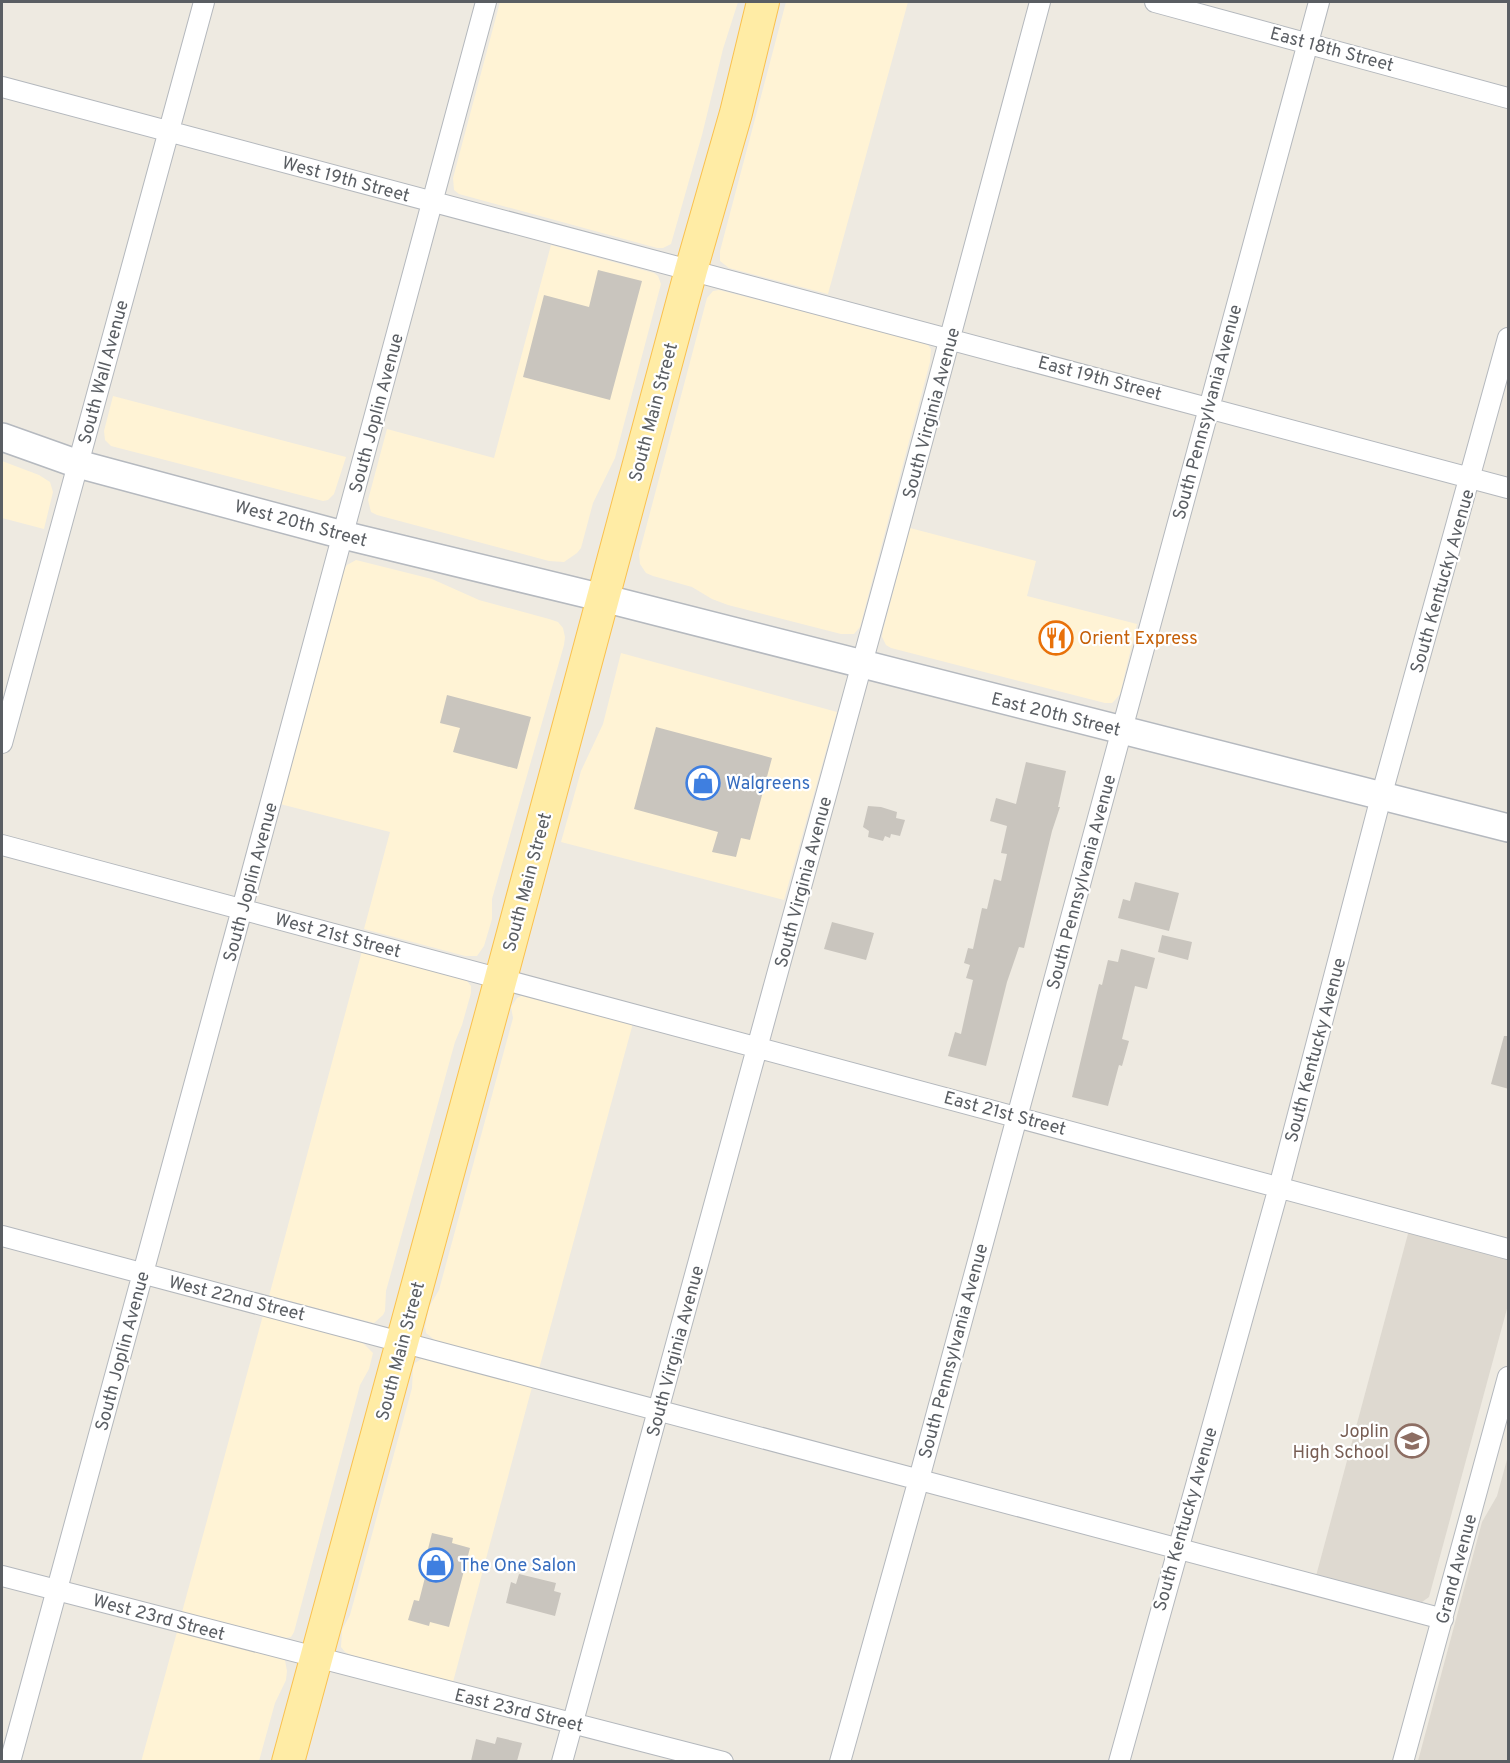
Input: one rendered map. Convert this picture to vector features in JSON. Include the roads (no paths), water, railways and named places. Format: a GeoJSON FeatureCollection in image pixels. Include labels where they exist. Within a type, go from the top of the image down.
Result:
{"type":"FeatureCollection","features":[{"type":"Feature","properties":{"kind":"main road","name":"South Main Street"},"geometry":{"type":"LineString","coordinates":[[288,1761],[691,270],[736,113],[763,2]]}},
{"type":"Feature","properties":{"kind":"main road","name":"West 20th Street"},"geometry":{"type":"LineString","coordinates":[[2,437],[78,464],[343,535],[603,598]]}},
{"type":"Feature","properties":{"kind":"main road","name":"East 20th Street"},"geometry":{"type":"LineString","coordinates":[[603,598],[1509,828]]}},
{"type":"Feature","properties":{"kind":"street","name":"South Wall Avenue"},"geometry":{"type":"LineString","coordinates":[[2,744],[204,2]]}},
{"type":"Feature","properties":{"kind":"street","name":"South Joplin Avenue"},"geometry":{"type":"LineString","coordinates":[[10,1761],[486,2]]}},
{"type":"Feature","properties":{"kind":"street","name":"South Virginia Avenue"},"geometry":{"type":"LineString","coordinates":[[562,1761],[951,339],[1040,2]]}},
{"type":"Feature","properties":{"kind":"street","name":"East 18th Street"},"geometry":{"type":"LineString","coordinates":[[1155,2],[1509,98]]}},
{"type":"Feature","properties":{"kind":"street","name":"South Pennsylvania Avenue"},"geometry":{"type":"LineString","coordinates":[[840,1761],[919,1479],[1319,2]]}},
{"type":"Feature","properties":{"kind":"street","name":"West 19th Street"},"geometry":{"type":"LineString","coordinates":[[2,87],[691,270]]}},
{"type":"Feature","properties":{"kind":"street","name":"East 19th Street"},"geometry":{"type":"LineString","coordinates":[[691,270],[1509,488]]}},
{"type":"Feature","properties":{"kind":"street","name":"South Kentucky Avenue"},"geometry":{"type":"LineString","coordinates":[[1119,1761],[1279,1187],[1381,797],[1509,338]]}},
{"type":"Feature","properties":{"kind":"street","name":"West 21st Street"},"geometry":{"type":"LineString","coordinates":[[2,845],[501,978]]}},
{"type":"Feature","properties":{"kind":"street","name":"East 21st Street"},"geometry":{"type":"LineString","coordinates":[[501,978],[1509,1249]]}},
{"type":"Feature","properties":{"kind":"street","name":"West 22nd Street"},"geometry":{"type":"LineString","coordinates":[[2,1236],[1443,1619]]}},
{"type":"Feature","properties":{"kind":"street","name":"Grand Avenue"},"geometry":{"type":"LineString","coordinates":[[1403,1761],[1509,1377]]}},
{"type":"Feature","properties":{"kind":"street","name":"West 23rd Street"},"geometry":{"type":"LineString","coordinates":[[2,1576],[316,1658]]}},
{"type":"Feature","properties":{"kind":"street","name":"East 23rd Street"},"geometry":{"type":"LineString","coordinates":[[316,1658],[723,1761]]}},
{"type":"Feature","properties":{"kind":"place","name":"Orient Express"},"geometry":{"type":"Point","coordinates":[1056,638]}},
{"type":"Feature","properties":{"kind":"place","name":"Walgreens"},"geometry":{"type":"Point","coordinates":[703,783]}},
{"type":"Feature","properties":{"kind":"place","name":"Joplin High School"},"geometry":{"type":"Point","coordinates":[1412,1441]}},
{"type":"Feature","properties":{"kind":"place","name":"The One Salon"},"geometry":{"type":"Point","coordinates":[436,1565]}}]}
